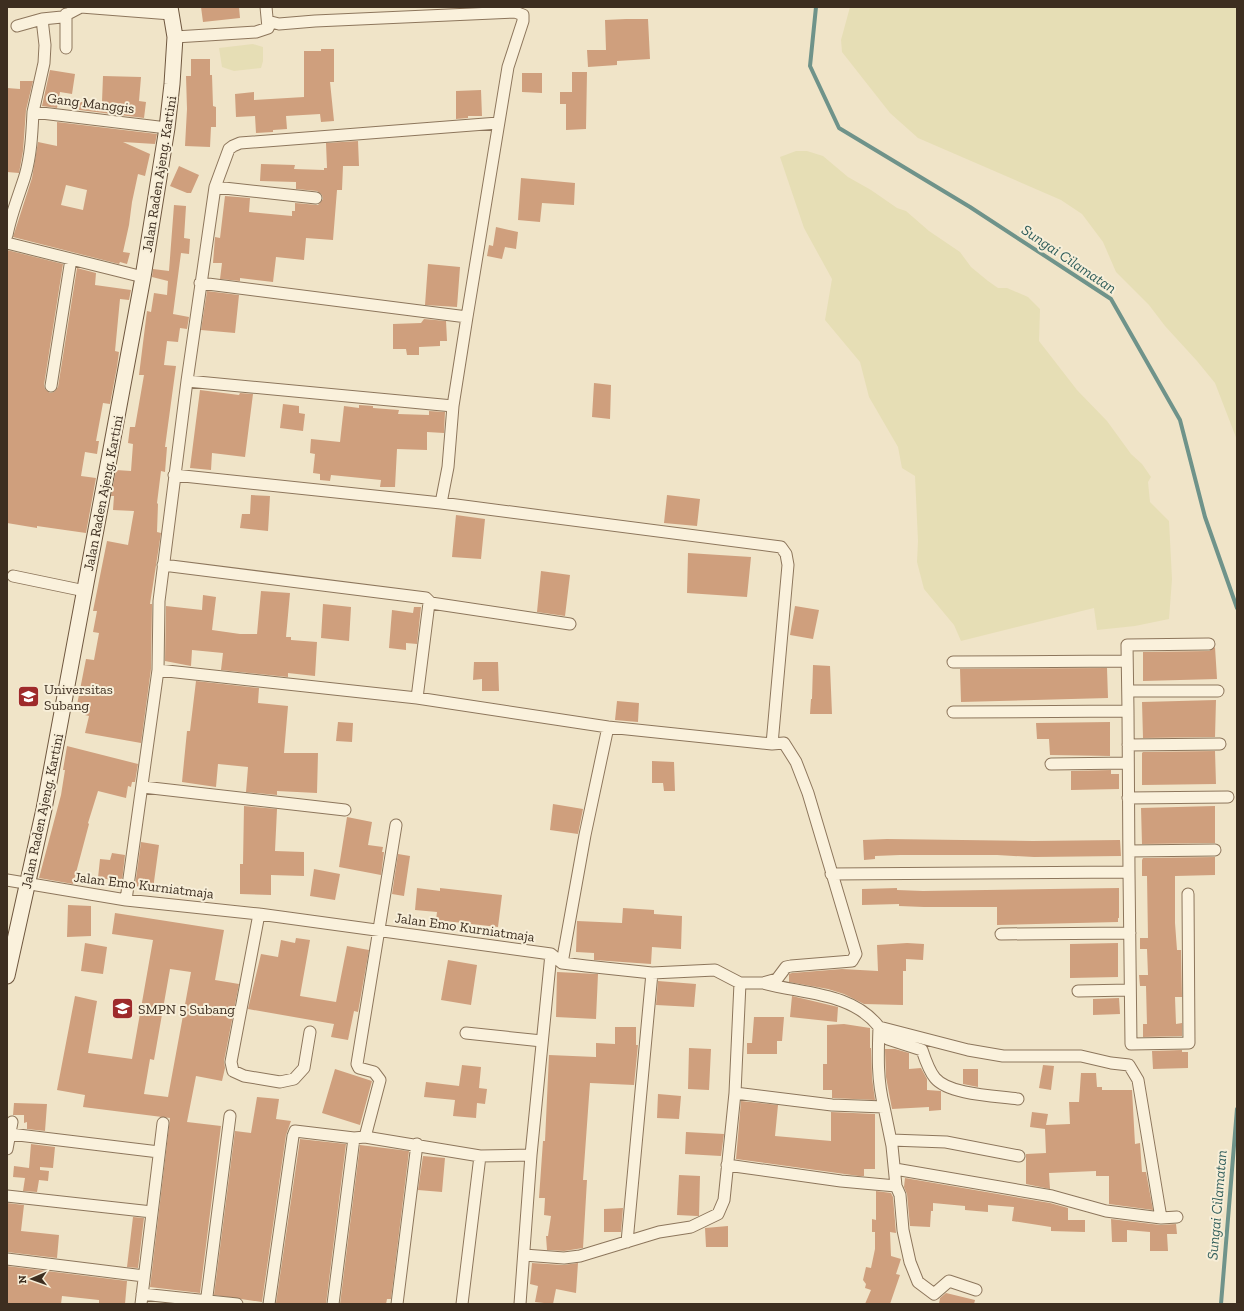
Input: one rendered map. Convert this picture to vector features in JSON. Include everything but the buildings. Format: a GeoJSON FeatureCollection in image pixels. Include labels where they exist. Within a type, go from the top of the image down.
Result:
{"type":"FeatureCollection","features":[{"type":"Feature","properties":{"kind":"main road","name":"Jalan Raden Ajeng. Kartini"},"geometry":{"type":"LineString","coordinates":[[7,976],[44,809],[143,277],[167,128],[175,37],[170,11]]}},
{"type":"Feature","properties":{"kind":"street"},"geometry":{"type":"LineString","coordinates":[[17,26],[42,19],[60,18],[81,7],[170,11]]}},
{"type":"Feature","properties":{"kind":"street"},"geometry":{"type":"LineString","coordinates":[[266,7],[268,28]]}},
{"type":"Feature","properties":{"kind":"street"},"geometry":{"type":"LineString","coordinates":[[175,37],[256,32],[268,28],[271,22],[279,24],[315,21],[520,13],[523,16],[523,21],[508,67],[498,123],[453,406],[448,467],[441,503]]}},
{"type":"Feature","properties":{"kind":"street"},"geometry":{"type":"LineString","coordinates":[[66,14],[66,48]]}},
{"type":"Feature","properties":{"kind":"street","name":"Gang Manggis"},"geometry":{"type":"LineString","coordinates":[[42,19],[45,45],[44,63],[33,112],[167,128]]}},
{"type":"Feature","properties":{"kind":"street"},"geometry":{"type":"LineString","coordinates":[[7,234],[15,203],[25,175],[30,147],[33,112]]}},
{"type":"Feature","properties":{"kind":"street"},"geometry":{"type":"LineString","coordinates":[[126,900],[143,787],[158,670],[159,601],[186,382],[215,187],[229,149],[240,143],[498,123]]}},
{"type":"Feature","properties":{"kind":"street"},"geometry":{"type":"LineString","coordinates":[[215,187],[316,198]]}},
{"type":"Feature","properties":{"kind":"street"},"geometry":{"type":"LineString","coordinates":[[7,243],[143,277]]}},
{"type":"Feature","properties":{"kind":"street"},"geometry":{"type":"LineString","coordinates":[[51,386],[71,259]]}},
{"type":"Feature","properties":{"kind":"street"},"geometry":{"type":"LineString","coordinates":[[200,283],[467,316]]}},
{"type":"Feature","properties":{"kind":"street"},"geometry":{"type":"LineString","coordinates":[[186,382],[453,406]]}},
{"type":"Feature","properties":{"kind":"street"},"geometry":{"type":"LineString","coordinates":[[174,475],[441,503],[781,547],[786,554],[788,565],[772,744]]}},
{"type":"Feature","properties":{"kind":"street"},"geometry":{"type":"LineString","coordinates":[[163,566],[424,598],[431,603],[570,624]]}},
{"type":"Feature","properties":{"kind":"street"},"geometry":{"type":"LineString","coordinates":[[13,576],[85,591]]}},
{"type":"Feature","properties":{"kind":"street"},"geometry":{"type":"LineString","coordinates":[[417,698],[428,602],[431,603]]}},
{"type":"Feature","properties":{"kind":"street"},"geometry":{"type":"LineString","coordinates":[[1188,894],[1189,1043],[1131,1044],[1127,645],[1209,644]]}},
{"type":"Feature","properties":{"kind":"street"},"geometry":{"type":"LineString","coordinates":[[953,662],[1127,661]]}},
{"type":"Feature","properties":{"kind":"street"},"geometry":{"type":"LineString","coordinates":[[158,670],[417,698],[608,727],[772,744],[784,743],[796,762],[808,793],[856,954],[852,961],[786,967],[777,978],[763,983]]}},
{"type":"Feature","properties":{"kind":"street"},"geometry":{"type":"LineString","coordinates":[[1128,691],[1218,691]]}},
{"type":"Feature","properties":{"kind":"street"},"geometry":{"type":"LineString","coordinates":[[953,712],[1128,711]]}},
{"type":"Feature","properties":{"kind":"street"},"geometry":{"type":"LineString","coordinates":[[562,963],[585,835],[608,727]]}},
{"type":"Feature","properties":{"kind":"street"},"geometry":{"type":"LineString","coordinates":[[1128,745],[1220,744]]}},
{"type":"Feature","properties":{"kind":"street"},"geometry":{"type":"LineString","coordinates":[[1051,764],[1128,763]]}},
{"type":"Feature","properties":{"kind":"street"},"geometry":{"type":"LineString","coordinates":[[143,787],[345,810]]}},
{"type":"Feature","properties":{"kind":"street"},"geometry":{"type":"LineString","coordinates":[[1128,798],[1228,797]]}},
{"type":"Feature","properties":{"kind":"street"},"geometry":{"type":"LineString","coordinates":[[333,1304],[360,1137],[380,1080],[374,1072],[359,1068],[357,1064],[380,931],[396,825]]}},
{"type":"Feature","properties":{"kind":"street"},"geometry":{"type":"LineString","coordinates":[[1129,851],[1215,850]]}},
{"type":"Feature","properties":{"kind":"street"},"geometry":{"type":"LineString","coordinates":[[831,874],[1129,872]]}},
{"type":"Feature","properties":{"kind":"street","name":"Jalan Emo Kurniatmaja"},"geometry":{"type":"LineString","coordinates":[[7,880],[126,900],[259,914],[551,954],[531,1155],[520,1304]]}},
{"type":"Feature","properties":{"kind":"street"},"geometry":{"type":"LineString","coordinates":[[259,914],[231,1062],[232,1071],[244,1076],[280,1082],[294,1079],[304,1068],[310,1032]]}},
{"type":"Feature","properties":{"kind":"street"},"geometry":{"type":"LineString","coordinates":[[1001,934],[1130,933]]}},
{"type":"Feature","properties":{"kind":"street"},"geometry":{"type":"LineString","coordinates":[[551,954],[562,963],[652,973],[715,970],[740,983],[763,983],[783,988],[824,994],[848,1003],[872,1018],[888,1040],[922,1050],[934,1078],[942,1085],[958,1090],[1018,1099]]}},
{"type":"Feature","properties":{"kind":"street"},"geometry":{"type":"LineString","coordinates":[[627,1242],[652,973]]}},
{"type":"Feature","properties":{"kind":"street"},"geometry":{"type":"LineString","coordinates":[[524,1255],[564,1258],[580,1256],[659,1232],[691,1227],[718,1214],[724,1200],[735,1093],[740,983]]}},
{"type":"Feature","properties":{"kind":"street"},"geometry":{"type":"LineString","coordinates":[[1078,991],[1130,990]]}},
{"type":"Feature","properties":{"kind":"street"},"geometry":{"type":"LineString","coordinates":[[879,1027],[877,1064],[878,1087],[891,1140],[896,1186],[900,1195],[903,1230],[910,1262],[918,1282],[933,1299],[949,1281],[976,1290]]}},
{"type":"Feature","properties":{"kind":"street"},"geometry":{"type":"LineString","coordinates":[[879,1027],[968,1050],[1003,1056],[1082,1056],[1111,1063],[1129,1065],[1138,1080],[1161,1218]]}},
{"type":"Feature","properties":{"kind":"street"},"geometry":{"type":"LineString","coordinates":[[466,1033],[542,1041]]}},
{"type":"Feature","properties":{"kind":"street"},"geometry":{"type":"LineString","coordinates":[[735,1093],[832,1105],[884,1107]]}},
{"type":"Feature","properties":{"kind":"street"},"geometry":{"type":"LineString","coordinates":[[206,1302],[230,1116]]}},
{"type":"Feature","properties":{"kind":"street"},"geometry":{"type":"LineString","coordinates":[[7,1149],[12,1122]]}},
{"type":"Feature","properties":{"kind":"street"},"geometry":{"type":"LineString","coordinates":[[163,1123],[142,1299],[238,1304]]}},
{"type":"Feature","properties":{"kind":"street"},"geometry":{"type":"LineString","coordinates":[[269,1304],[293,1136],[295,1131],[417,1144],[480,1156],[531,1155]]}},
{"type":"Feature","properties":{"kind":"street"},"geometry":{"type":"LineString","coordinates":[[10,1134],[159,1152]]}},
{"type":"Feature","properties":{"kind":"street"},"geometry":{"type":"LineString","coordinates":[[891,1140],[946,1142],[1019,1156]]}},
{"type":"Feature","properties":{"kind":"street"},"geometry":{"type":"LineString","coordinates":[[397,1304],[417,1144]]}},
{"type":"Feature","properties":{"kind":"street"},"geometry":{"type":"LineString","coordinates":[[462,1304],[480,1156]]}},
{"type":"Feature","properties":{"kind":"street"},"geometry":{"type":"LineString","coordinates":[[727,1165],[841,1181],[896,1186]]}},
{"type":"Feature","properties":{"kind":"street"},"geometry":{"type":"LineString","coordinates":[[895,1169],[1052,1196],[1106,1211],[1161,1218],[1178,1217]]}},
{"type":"Feature","properties":{"kind":"street"},"geometry":{"type":"LineString","coordinates":[[7,1196],[152,1212]]}},
{"type":"Feature","properties":{"kind":"street"},"geometry":{"type":"LineString","coordinates":[[7,1258],[144,1276]]}},
{"type":"Feature","properties":{"kind":"shaded area"},"geometry":{"type":"Polygon","coordinates":[[[850,7],[1237,7],[1237,440],[1215,383],[1165,326],[1149,305],[1116,272],[1103,242],[1082,214],[1061,200],[918,138],[890,113],[842,52],[841,40],[850,7]]]}},
{"type":"Feature","properties":{"kind":"shaded area"},"geometry":{"type":"Polygon","coordinates":[[[253,44],[263,47],[263,61],[261,68],[234,71],[222,67],[219,48],[253,44]]]}},
{"type":"Feature","properties":{"kind":"shaded area"},"geometry":{"type":"Polygon","coordinates":[[[796,151],[807,151],[823,156],[848,177],[871,190],[897,208],[906,211],[929,231],[960,252],[971,267],[988,281],[998,288],[1007,288],[1028,297],[1040,309],[1039,341],[1077,390],[1107,421],[1131,454],[1142,464],[1151,477],[1148,482],[1150,502],[1169,521],[1172,579],[1169,619],[1135,626],[1097,630],[1094,608],[961,641],[954,625],[924,589],[917,562],[918,541],[915,476],[902,468],[898,447],[869,397],[860,362],[825,320],[832,279],[804,228],[780,157],[796,151]]]}},
{"type":"Feature","properties":{"kind":"waterway","name":"Sungai Cilamatan"},"geometry":{"type":"LineString","coordinates":[[816,7],[810,66],[839,128],[970,207],[1111,299],[1180,420],[1205,517],[1237,608]]}},
{"type":"Feature","properties":{"kind":"waterway","name":"Sungai Cilamatan"},"geometry":{"type":"LineString","coordinates":[[1221,1304],[1237,1109]]}},
{"type":"Feature","properties":{"kind":"place","name":"Universitas Subang"},"geometry":{"type":"Point","coordinates":[28,697]}},
{"type":"Feature","properties":{"kind":"place","name":"SMPN 5 Subang"},"geometry":{"type":"Point","coordinates":[122,1009]}}]}
